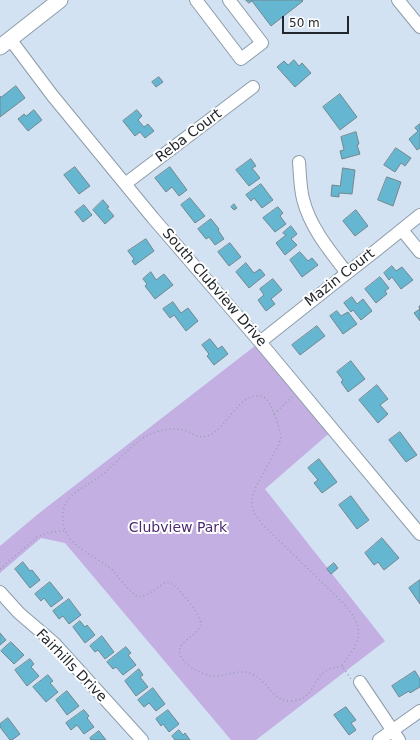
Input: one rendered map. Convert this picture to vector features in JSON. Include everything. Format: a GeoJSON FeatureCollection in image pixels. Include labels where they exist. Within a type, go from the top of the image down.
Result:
{"type":"FeatureCollection","features":[{"type":"Feature","properties":{"kind":"main road"},"geometry":{"type":"LineString","coordinates":[[5,43],[60,0]]}},
{"type":"Feature","properties":{"kind":"street"},"geometry":{"type":"LineString","coordinates":[[196,0],[241,59],[262,44],[229,0]]}},
{"type":"Feature","properties":{"kind":"street"},"geometry":{"type":"LineString","coordinates":[[398,0],[420,27]]}},
{"type":"Feature","properties":{"kind":"street","name":"South Clubview Drive"},"geometry":{"type":"LineString","coordinates":[[5,43],[52,95],[153,218],[260,342],[420,534]]}},
{"type":"Feature","properties":{"kind":"street","name":"Reba Court"},"geometry":{"type":"LineString","coordinates":[[125,184],[253,87]]}},
{"type":"Feature","properties":{"kind":"street"},"geometry":{"type":"LineString","coordinates":[[299,162],[303,198],[309,216],[325,244],[347,272]]}},
{"type":"Feature","properties":{"kind":"street","name":"Mazin Court"},"geometry":{"type":"LineString","coordinates":[[260,342],[420,215]]}},
{"type":"Feature","properties":{"kind":"street"},"geometry":{"type":"LineString","coordinates":[[402,230],[420,252]]}},
{"type":"Feature","properties":{"kind":"street","name":"Fairhills Drive"},"geometry":{"type":"LineString","coordinates":[[0,592],[19,613],[54,643],[142,740]]}},
{"type":"Feature","properties":{"kind":"street"},"geometry":{"type":"LineString","coordinates":[[360,682],[396,735]]}},
{"type":"Feature","properties":{"kind":"street"},"geometry":{"type":"LineString","coordinates":[[379,740],[396,735],[420,711]]}},
{"type":"Feature","properties":{"kind":"path"},"geometry":{"type":"LineString","coordinates":[[274,414],[300,390]]}},
{"type":"Feature","properties":{"kind":"path"},"geometry":{"type":"LineString","coordinates":[[252,396],[263,397],[268,400],[272,406],[274,414],[281,438],[252,497],[254,513],[263,525],[339,599],[355,617],[358,635],[357,643],[342,666],[334,667],[326,671],[319,678],[308,696],[291,701],[284,700],[275,695],[260,679],[247,672],[211,676],[188,664],[183,660],[180,654],[180,647],[200,628],[202,623],[183,593],[172,583],[166,582],[150,594],[137,597],[112,569],[71,541],[65,531],[62,518],[63,510],[67,501],[75,493],[100,477],[126,452],[145,437],[166,429],[176,429],[201,437],[207,437],[222,425],[247,398],[252,396]]}},
{"type":"Feature","properties":{"kind":"path"},"geometry":{"type":"LineString","coordinates":[[0,569],[42,534],[65,531]]}},
{"type":"Feature","properties":{"kind":"path"},"geometry":{"type":"LineString","coordinates":[[342,666],[351,679],[360,682]]}},
{"type":"Feature","properties":{"kind":"green space","name":"Clubview Park"},"geometry":{"type":"Polygon","coordinates":[[[260,342],[333,430],[265,489],[385,641],[256,740],[231,740],[65,543],[41,538],[0,573],[0,546],[38,514],[260,342]]]}},
{"type":"Feature","properties":{"kind":"building"},"geometry":{"type":"Polygon","coordinates":[[[246,0],[303,1],[271,26],[252,1],[249,3],[246,0]]]}},
{"type":"Feature","properties":{"kind":"building"},"geometry":{"type":"Polygon","coordinates":[[[294,60],[299,66],[302,63],[311,73],[295,87],[277,67],[284,61],[288,65],[294,60]]]}},
{"type":"Feature","properties":{"kind":"building"},"geometry":{"type":"Polygon","coordinates":[[[159,77],[163,82],[156,87],[152,82],[159,77]]]}},
{"type":"Feature","properties":{"kind":"building"},"geometry":{"type":"Polygon","coordinates":[[[16,86],[25,98],[0,117],[0,96],[1,97],[16,86]]]}},
{"type":"Feature","properties":{"kind":"building"},"geometry":{"type":"Polygon","coordinates":[[[340,94],[357,117],[340,130],[323,107],[340,94]]]}},
{"type":"Feature","properties":{"kind":"building"},"geometry":{"type":"Polygon","coordinates":[[[34,110],[42,120],[28,131],[18,119],[24,114],[26,116],[34,110]]]}},
{"type":"Feature","properties":{"kind":"building"},"geometry":{"type":"Polygon","coordinates":[[[137,110],[142,116],[138,120],[144,127],[148,124],[154,131],[145,138],[140,132],[135,136],[123,121],[137,110]]]}},
{"type":"Feature","properties":{"kind":"building"},"geometry":{"type":"Polygon","coordinates":[[[420,124],[420,148],[417,150],[409,139],[418,131],[415,128],[420,124]]]}},
{"type":"Feature","properties":{"kind":"building"},"geometry":{"type":"Polygon","coordinates":[[[356,132],[359,144],[357,145],[360,154],[342,159],[340,151],[344,150],[341,137],[356,132]]]}},
{"type":"Feature","properties":{"kind":"building"},"geometry":{"type":"Polygon","coordinates":[[[396,148],[411,158],[405,166],[401,163],[395,172],[384,165],[396,148]]]}},
{"type":"Feature","properties":{"kind":"building"},"geometry":{"type":"Polygon","coordinates":[[[251,159],[256,166],[252,168],[260,178],[249,186],[236,170],[251,159]]]}},
{"type":"Feature","properties":{"kind":"building"},"geometry":{"type":"Polygon","coordinates":[[[75,167],[90,186],[79,194],[64,175],[75,167]]]}},
{"type":"Feature","properties":{"kind":"building"},"geometry":{"type":"Polygon","coordinates":[[[170,167],[187,190],[179,196],[172,187],[166,192],[155,178],[170,167]]]}},
{"type":"Feature","properties":{"kind":"building"},"geometry":{"type":"Polygon","coordinates":[[[343,168],[355,170],[352,194],[339,193],[339,197],[331,196],[332,185],[340,186],[343,168]]]}},
{"type":"Feature","properties":{"kind":"building"},"geometry":{"type":"Polygon","coordinates":[[[387,177],[401,182],[393,206],[378,200],[387,177]]]}},
{"type":"Feature","properties":{"kind":"building"},"geometry":{"type":"Polygon","coordinates":[[[261,184],[273,200],[262,208],[254,198],[251,201],[246,195],[261,184]]]}},
{"type":"Feature","properties":{"kind":"building"},"geometry":{"type":"Polygon","coordinates":[[[190,198],[205,216],[195,223],[181,205],[190,198]]]}},
{"type":"Feature","properties":{"kind":"building"},"geometry":{"type":"Polygon","coordinates":[[[103,200],[109,207],[107,208],[114,216],[105,224],[93,210],[103,200]]]}},
{"type":"Feature","properties":{"kind":"building"},"geometry":{"type":"Polygon","coordinates":[[[234,204],[237,208],[234,210],[231,207],[234,204]]]}},
{"type":"Feature","properties":{"kind":"building"},"geometry":{"type":"Polygon","coordinates":[[[84,205],[92,215],[83,222],[75,212],[84,205]]]}},
{"type":"Feature","properties":{"kind":"building"},"geometry":{"type":"Polygon","coordinates":[[[278,207],[283,213],[280,216],[286,224],[275,232],[263,218],[278,207]]]}},
{"type":"Feature","properties":{"kind":"building"},"geometry":{"type":"Polygon","coordinates":[[[356,210],[368,226],[355,236],[343,221],[356,210]]]}},
{"type":"Feature","properties":{"kind":"building"},"geometry":{"type":"Polygon","coordinates":[[[211,219],[219,229],[218,230],[224,239],[215,245],[209,237],[206,239],[198,229],[211,219]]]}},
{"type":"Feature","properties":{"kind":"building"},"geometry":{"type":"Polygon","coordinates":[[[291,226],[297,234],[291,239],[297,245],[285,255],[276,243],[286,235],[283,233],[291,226]]]}},
{"type":"Feature","properties":{"kind":"building"},"geometry":{"type":"Polygon","coordinates":[[[146,239],[154,251],[135,265],[132,261],[134,259],[128,251],[146,239]]]}},
{"type":"Feature","properties":{"kind":"building"},"geometry":{"type":"Polygon","coordinates":[[[230,243],[241,257],[229,266],[218,252],[230,243]]]}},
{"type":"Feature","properties":{"kind":"building"},"geometry":{"type":"Polygon","coordinates":[[[300,252],[308,261],[312,258],[318,265],[302,277],[290,260],[300,252]]]}},
{"type":"Feature","properties":{"kind":"building"},"geometry":{"type":"Polygon","coordinates":[[[246,263],[254,273],[260,269],[265,275],[249,288],[236,272],[246,263]]]}},
{"type":"Feature","properties":{"kind":"building"},"geometry":{"type":"Polygon","coordinates":[[[392,266],[396,271],[402,267],[413,280],[401,289],[392,277],[389,280],[384,273],[392,266]]]}},
{"type":"Feature","properties":{"kind":"building"},"geometry":{"type":"Polygon","coordinates":[[[151,272],[156,280],[164,274],[173,285],[155,299],[145,286],[147,284],[143,279],[151,272]]]}},
{"type":"Feature","properties":{"kind":"building"},"geometry":{"type":"Polygon","coordinates":[[[380,277],[389,288],[385,291],[387,294],[376,303],[365,289],[380,277]]]}},
{"type":"Feature","properties":{"kind":"building"},"geometry":{"type":"Polygon","coordinates":[[[273,279],[282,290],[271,299],[275,304],[266,311],[258,300],[264,295],[260,289],[273,279]]]}},
{"type":"Feature","properties":{"kind":"building"},"geometry":{"type":"Polygon","coordinates":[[[352,297],[357,304],[363,299],[372,311],[361,320],[353,310],[351,312],[344,303],[352,297]]]}},
{"type":"Feature","properties":{"kind":"building"},"geometry":{"type":"Polygon","coordinates":[[[173,302],[181,313],[188,308],[198,321],[186,331],[174,315],[170,318],[163,309],[173,302]]]}},
{"type":"Feature","properties":{"kind":"building"},"geometry":{"type":"Polygon","coordinates":[[[420,309],[420,321],[414,313],[420,309]]]}},
{"type":"Feature","properties":{"kind":"building"},"geometry":{"type":"Polygon","coordinates":[[[337,311],[341,316],[348,312],[357,324],[343,334],[330,316],[337,311]]]}},
{"type":"Feature","properties":{"kind":"building"},"geometry":{"type":"Polygon","coordinates":[[[317,326],[325,336],[300,355],[292,345],[317,326]]]}},
{"type":"Feature","properties":{"kind":"building"},"geometry":{"type":"Polygon","coordinates":[[[210,339],[218,349],[222,346],[228,354],[214,365],[207,356],[209,354],[202,345],[210,339]]]}},
{"type":"Feature","properties":{"kind":"building"},"geometry":{"type":"Polygon","coordinates":[[[351,361],[365,379],[348,392],[341,382],[343,380],[337,372],[351,361]]]}},
{"type":"Feature","properties":{"kind":"building"},"geometry":{"type":"Polygon","coordinates":[[[377,385],[388,399],[380,405],[388,414],[378,423],[359,400],[377,385]]]}},
{"type":"Feature","properties":{"kind":"building"},"geometry":{"type":"Polygon","coordinates":[[[400,432],[417,455],[406,462],[389,440],[400,432]]]}},
{"type":"Feature","properties":{"kind":"building"},"geometry":{"type":"Polygon","coordinates":[[[319,459],[337,482],[322,493],[314,483],[318,480],[308,468],[319,459]]]}},
{"type":"Feature","properties":{"kind":"building"},"geometry":{"type":"Polygon","coordinates":[[[351,496],[369,520],[357,529],[339,505],[351,496]]]}},
{"type":"Feature","properties":{"kind":"building"},"geometry":{"type":"Polygon","coordinates":[[[382,538],[399,558],[384,570],[378,562],[374,565],[365,553],[382,538]]]}},
{"type":"Feature","properties":{"kind":"building"},"geometry":{"type":"Polygon","coordinates":[[[23,562],[40,580],[30,588],[15,569],[23,562]]]}},
{"type":"Feature","properties":{"kind":"building"},"geometry":{"type":"Polygon","coordinates":[[[334,563],[338,568],[331,574],[327,569],[334,563]]]}},
{"type":"Feature","properties":{"kind":"building"},"geometry":{"type":"Polygon","coordinates":[[[420,580],[420,604],[409,588],[420,580]]]}},
{"type":"Feature","properties":{"kind":"building"},"geometry":{"type":"Polygon","coordinates":[[[50,582],[63,598],[51,607],[44,598],[41,601],[35,594],[50,582]]]}},
{"type":"Feature","properties":{"kind":"building"},"geometry":{"type":"Polygon","coordinates":[[[69,599],[81,615],[69,624],[63,616],[59,619],[53,611],[69,599]]]}},
{"type":"Feature","properties":{"kind":"building"},"geometry":{"type":"Polygon","coordinates":[[[80,621],[85,627],[87,625],[95,635],[85,643],[73,627],[80,621]]]}},
{"type":"Feature","properties":{"kind":"building"},"geometry":{"type":"Polygon","coordinates":[[[0,633],[6,640],[0,645],[0,633]]]}},
{"type":"Feature","properties":{"kind":"building"},"geometry":{"type":"Polygon","coordinates":[[[102,636],[114,652],[105,659],[98,650],[95,652],[90,646],[102,636]]]}},
{"type":"Feature","properties":{"kind":"building"},"geometry":{"type":"Polygon","coordinates":[[[11,642],[24,655],[14,664],[1,651],[11,642]]]}},
{"type":"Feature","properties":{"kind":"building"},"geometry":{"type":"Polygon","coordinates":[[[126,647],[131,653],[128,655],[136,665],[123,675],[116,667],[113,669],[107,662],[126,647]]]}},
{"type":"Feature","properties":{"kind":"building"},"geometry":{"type":"Polygon","coordinates":[[[30,659],[34,664],[31,667],[39,676],[27,686],[15,670],[30,659]]]}},
{"type":"Feature","properties":{"kind":"building"},"geometry":{"type":"Polygon","coordinates":[[[139,669],[143,675],[140,677],[148,687],[136,696],[125,681],[139,669]]]}},
{"type":"Feature","properties":{"kind":"building"},"geometry":{"type":"Polygon","coordinates":[[[415,671],[420,679],[420,687],[399,697],[392,686],[415,671]]]}},
{"type":"Feature","properties":{"kind":"building"},"geometry":{"type":"Polygon","coordinates":[[[48,675],[53,681],[50,683],[58,692],[46,702],[33,687],[48,675]]]}},
{"type":"Feature","properties":{"kind":"building"},"geometry":{"type":"Polygon","coordinates":[[[153,688],[165,704],[156,711],[149,703],[144,707],[138,700],[153,688]]]}},
{"type":"Feature","properties":{"kind":"building"},"geometry":{"type":"Polygon","coordinates":[[[67,691],[79,706],[67,715],[56,700],[67,691]]]}},
{"type":"Feature","properties":{"kind":"building"},"geometry":{"type":"Polygon","coordinates":[[[346,707],[356,720],[351,723],[356,730],[349,735],[334,715],[346,707]]]}},
{"type":"Feature","properties":{"kind":"building"},"geometry":{"type":"Polygon","coordinates":[[[84,710],[89,716],[87,718],[94,727],[84,734],[77,725],[71,730],[66,723],[84,710]]]}},
{"type":"Feature","properties":{"kind":"building"},"geometry":{"type":"Polygon","coordinates":[[[168,710],[179,724],[169,732],[163,724],[161,726],[156,719],[168,710]]]}},
{"type":"Feature","properties":{"kind":"building"},"geometry":{"type":"Polygon","coordinates":[[[8,718],[20,734],[12,740],[10,740],[0,727],[0,724],[8,718]]]}},
{"type":"Feature","properties":{"kind":"building"},"geometry":{"type":"Polygon","coordinates":[[[179,730],[183,735],[185,733],[190,740],[175,740],[172,736],[179,730]]]}},
{"type":"Feature","properties":{"kind":"building"},"geometry":{"type":"Polygon","coordinates":[[[99,731],[106,740],[91,740],[90,738],[99,731]]]}}]}
